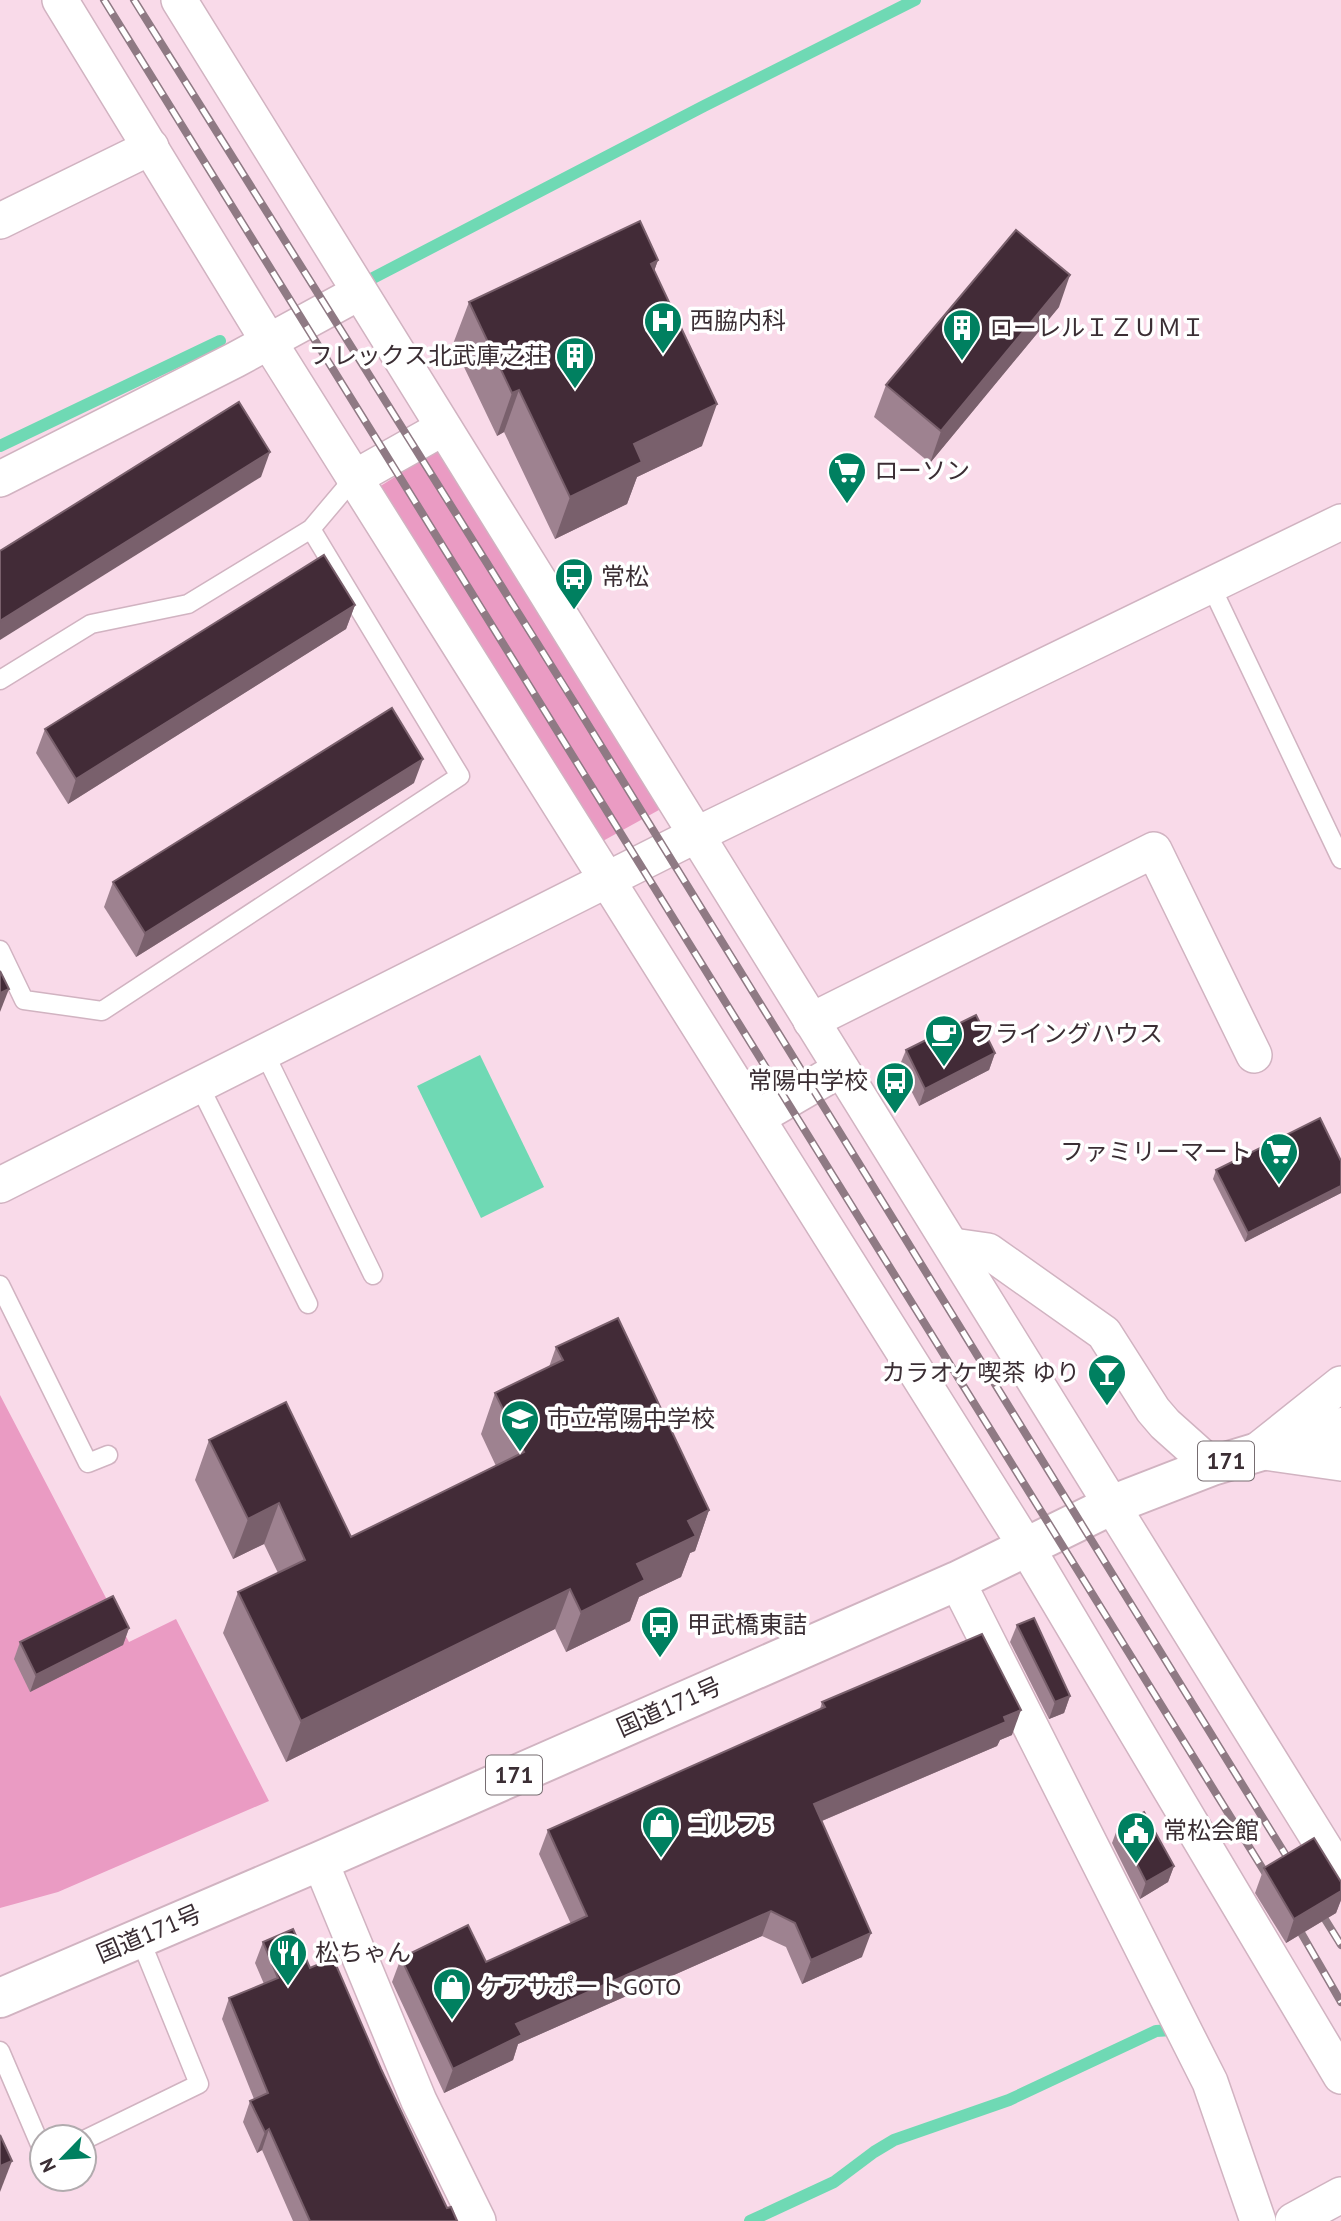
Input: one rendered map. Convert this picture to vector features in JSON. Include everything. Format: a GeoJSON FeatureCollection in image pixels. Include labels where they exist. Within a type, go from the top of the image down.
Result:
{"type":"FeatureCollection","features":[{"type":"Feature","properties":{"kind":"highway","name":"国道171号"},"geometry":{"type":"LineString","coordinates":[[0,1998],[320,1861],[957,1581],[1114,1504],[1256,1451],[1341,1427]]}},
{"type":"Feature","properties":{"kind":"street"},"geometry":{"type":"LineString","coordinates":[[60,0],[269,342],[1027,1548],[1341,2076]]}},
{"type":"Feature","properties":{"kind":"street"},"geometry":{"type":"LineString","coordinates":[[179,0],[358,293],[1114,1504],[1341,1875]]}},
{"type":"Feature","properties":{"kind":"street"},"geometry":{"type":"LineString","coordinates":[[0,222],[151,147]]}},
{"type":"Feature","properties":{"kind":"street"},"geometry":{"type":"LineString","coordinates":[[0,479],[269,342],[358,293]]}},
{"type":"Feature","properties":{"kind":"street"},"geometry":{"type":"LineString","coordinates":[[354,478],[443,429]]}},
{"type":"Feature","properties":{"kind":"street"},"geometry":{"type":"LineString","coordinates":[[0,1185],[696,835],[1211,586],[1338,531]]}},
{"type":"Feature","properties":{"kind":"street"},"geometry":{"type":"LineString","coordinates":[[811,1021],[1154,850],[1254,1055]]}},
{"type":"Feature","properties":{"kind":"street"},"geometry":{"type":"LineString","coordinates":[[757,1118],[841,1069]]}},
{"type":"Feature","properties":{"kind":"street"},"geometry":{"type":"LineString","coordinates":[[953,1246],[988,1251],[1104,1333],[1153,1410],[1213,1466]]}},
{"type":"Feature","properties":{"kind":"street"},"geometry":{"type":"LineString","coordinates":[[1256,1451],[1341,1384]]}},
{"type":"Feature","properties":{"kind":"street"},"geometry":{"type":"LineString","coordinates":[[1256,1451],[1341,1463]]}},
{"type":"Feature","properties":{"kind":"street"},"geometry":{"type":"LineString","coordinates":[[957,1581],[1210,2082],[1258,2221]]}},
{"type":"Feature","properties":{"kind":"street"},"geometry":{"type":"LineString","coordinates":[[320,1861],[419,2101],[478,2221]]}},
{"type":"Feature","properties":{"kind":"street"},"geometry":{"type":"LineString","coordinates":[[1293,2221],[1341,2195]]}},
{"type":"Feature","properties":{"kind":"lane"},"geometry":{"type":"LineString","coordinates":[[0,680],[91,624],[188,604],[311,529],[354,478]]}},
{"type":"Feature","properties":{"kind":"lane"},"geometry":{"type":"LineString","coordinates":[[0,950],[24,1000],[103,1011],[460,776],[311,529]]}},
{"type":"Feature","properties":{"kind":"lane"},"geometry":{"type":"LineString","coordinates":[[1211,586],[1341,859]]}},
{"type":"Feature","properties":{"kind":"lane"},"geometry":{"type":"LineString","coordinates":[[264,1052],[373,1276]]}},
{"type":"Feature","properties":{"kind":"lane"},"geometry":{"type":"LineString","coordinates":[[199,1085],[308,1304]]}},
{"type":"Feature","properties":{"kind":"lane"},"geometry":{"type":"LineString","coordinates":[[0,1285],[88,1463],[108,1455]]}},
{"type":"Feature","properties":{"kind":"lane"},"geometry":{"type":"LineString","coordinates":[[98,2133],[199,2084],[139,1938]]}},
{"type":"Feature","properties":{"kind":"lane"},"geometry":{"type":"LineString","coordinates":[[0,2051],[31,2123]]}},
{"type":"Feature","properties":{"kind":"shaded area"},"geometry":{"type":"Polygon","coordinates":[[[444,446],[668,805],[592,847],[371,492],[444,446]]]}},
{"type":"Feature","properties":{"kind":"shaded area"},"geometry":{"type":"Polygon","coordinates":[[[480,1055],[544,1187],[481,1218],[417,1086],[480,1055]]]}},
{"type":"Feature","properties":{"kind":"shaded area"},"geometry":{"type":"Polygon","coordinates":[[[0,1395],[129,1642],[176,1619],[269,1801],[58,1892],[0,1908],[0,1395]]]}},
{"type":"Feature","properties":{"kind":"building","name":"フレックス北武庫之荘"},"geometry":{"type":"Polygon","coordinates":[[[640,221],[658,260],[651,264],[717,404],[634,444],[642,462],[570,497],[519,390],[512,393],[469,302],[640,221]]]}},
{"type":"Feature","properties":{"kind":"building","name":"ローレルＩＺＵＭＩ"},"geometry":{"type":"Polygon","coordinates":[[[1016,230],[1070,275],[941,431],[886,385],[1016,230]]]}},
{"type":"Feature","properties":{"kind":"building"},"geometry":{"type":"Polygon","coordinates":[[[239,402],[270,452],[0,621],[0,551],[239,402]]]}},
{"type":"Feature","properties":{"kind":"building"},"geometry":{"type":"Polygon","coordinates":[[[324,555],[355,605],[76,779],[45,729],[324,555]]]}},
{"type":"Feature","properties":{"kind":"building"},"geometry":{"type":"Polygon","coordinates":[[[392,708],[423,759],[145,933],[113,882],[392,708]]]}},
{"type":"Feature","properties":{"kind":"building"},"geometry":{"type":"Polygon","coordinates":[[[0,971],[9,989],[0,993],[0,971]]]}},
{"type":"Feature","properties":{"kind":"building"},"geometry":{"type":"Polygon","coordinates":[[[976,1015],[995,1053],[925,1089],[906,1050],[976,1015]]]}},
{"type":"Feature","properties":{"kind":"building","name":"ファミリーマート"},"geometry":{"type":"Polygon","coordinates":[[[1320,1118],[1341,1161],[1341,1186],[1248,1233],[1216,1170],[1320,1118]]]}},
{"type":"Feature","properties":{"kind":"building"},"geometry":{"type":"Polygon","coordinates":[[[618,1318],[709,1510],[688,1521],[696,1536],[637,1564],[645,1580],[581,1612],[570,1589],[301,1721],[238,1592],[305,1560],[279,1503],[248,1519],[209,1440],[286,1402],[351,1537],[524,1452],[495,1393],[563,1360],[556,1347],[618,1318]]]}},
{"type":"Feature","properties":{"kind":"building"},"geometry":{"type":"Polygon","coordinates":[[[113,1596],[129,1628],[36,1675],[20,1642],[113,1596]]]}},
{"type":"Feature","properties":{"kind":"building"},"geometry":{"type":"Polygon","coordinates":[[[1034,1618],[1070,1696],[1055,1702],[1017,1625],[1034,1618]]]}},
{"type":"Feature","properties":{"kind":"building"},"geometry":{"type":"Polygon","coordinates":[[[982,1634],[1021,1710],[1004,1717],[1006,1722],[814,1804],[871,1933],[811,1960],[795,1923],[771,1911],[516,2024],[522,2035],[453,2069],[401,1958],[468,1925],[486,1962],[587,1916],[548,1830],[825,1707],[822,1702],[982,1634]]]}},
{"type":"Feature","properties":{"kind":"building"},"geometry":{"type":"Polygon","coordinates":[[[1144,1812],[1174,1866],[1146,1882],[1118,1827],[1144,1812]]]}},
{"type":"Feature","properties":{"kind":"building"},"geometry":{"type":"Polygon","coordinates":[[[1314,1838],[1341,1882],[1341,1891],[1294,1919],[1264,1868],[1314,1838]]]}},
{"type":"Feature","properties":{"kind":"building"},"geometry":{"type":"Polygon","coordinates":[[[293,1929],[310,1968],[333,1958],[381,2069],[447,2208],[451,2207],[457,2221],[310,2221],[269,2129],[265,2132],[250,2101],[268,2093],[229,1998],[278,1978],[263,1942],[293,1929]]]}},
{"type":"Feature","properties":{"kind":"building"},"geometry":{"type":"Polygon","coordinates":[[[0,2135],[12,2161],[0,2166],[0,2135]]]}},
{"type":"Feature","properties":{"kind":"waterway"},"geometry":{"type":"LineString","coordinates":[[373,278],[915,0]]}},
{"type":"Feature","properties":{"kind":"waterway"},"geometry":{"type":"LineString","coordinates":[[0,446],[220,341]]}},
{"type":"Feature","properties":{"kind":"waterway"},"geometry":{"type":"LineString","coordinates":[[750,2221],[834,2182],[894,2140],[1009,2100],[1156,2031],[1172,2030],[1175,2035]]}},
{"type":"Feature","properties":{"kind":"railway"},"geometry":{"type":"LineString","coordinates":[[104,0],[1274,1887]]}},
{"type":"Feature","properties":{"kind":"railway"},"geometry":{"type":"LineString","coordinates":[[134,0],[574,702],[1295,1870]]}},
{"type":"Feature","properties":{"kind":"railway"},"geometry":{"type":"LineString","coordinates":[[1315,1903],[1341,1945]]}},
{"type":"Feature","properties":{"kind":"railway"},"geometry":{"type":"LineString","coordinates":[[1292,1917],[1341,2002]]}},
{"type":"Feature","properties":{"kind":"place","name":"西脇内科"},"geometry":{"type":"Point","coordinates":[663,355]}},
{"type":"Feature","properties":{"kind":"place","name":"ローレルＩＺＵＭＩ"},"geometry":{"type":"Point","coordinates":[962,362]}},
{"type":"Feature","properties":{"kind":"place","name":"フレックス北武庫之荘"},"geometry":{"type":"Point","coordinates":[575,390]}},
{"type":"Feature","properties":{"kind":"place","name":"ローソン"},"geometry":{"type":"Point","coordinates":[847,505]}},
{"type":"Feature","properties":{"kind":"place","name":"常松"},"geometry":{"type":"Point","coordinates":[574,611]}},
{"type":"Feature","properties":{"kind":"place","name":"フライングハウス"},"geometry":{"type":"Point","coordinates":[944,1068]}},
{"type":"Feature","properties":{"kind":"place","name":"常陽中学校"},"geometry":{"type":"Point","coordinates":[895,1115]}},
{"type":"Feature","properties":{"kind":"place","name":"ファミリーマート"},"geometry":{"type":"Point","coordinates":[1279,1186]}},
{"type":"Feature","properties":{"kind":"place","name":"カラオケ喫茶 ゆり"},"geometry":{"type":"Point","coordinates":[1107,1407]}},
{"type":"Feature","properties":{"kind":"place","name":"市立常陽中学校"},"geometry":{"type":"Point","coordinates":[520,1453]}},
{"type":"Feature","properties":{"kind":"place","name":"甲武橋東詰"},"geometry":{"type":"Point","coordinates":[660,1659]}},
{"type":"Feature","properties":{"kind":"place","name":"ゴルフ5"},"geometry":{"type":"Point","coordinates":[661,1859]}},
{"type":"Feature","properties":{"kind":"place","name":"常松会館"},"geometry":{"type":"Point","coordinates":[1136,1865]}},
{"type":"Feature","properties":{"kind":"place","name":"松ちゃん"},"geometry":{"type":"Point","coordinates":[288,1987]}},
{"type":"Feature","properties":{"kind":"place","name":"ケアサポートGOTO"},"geometry":{"type":"Point","coordinates":[452,2021]}}]}
